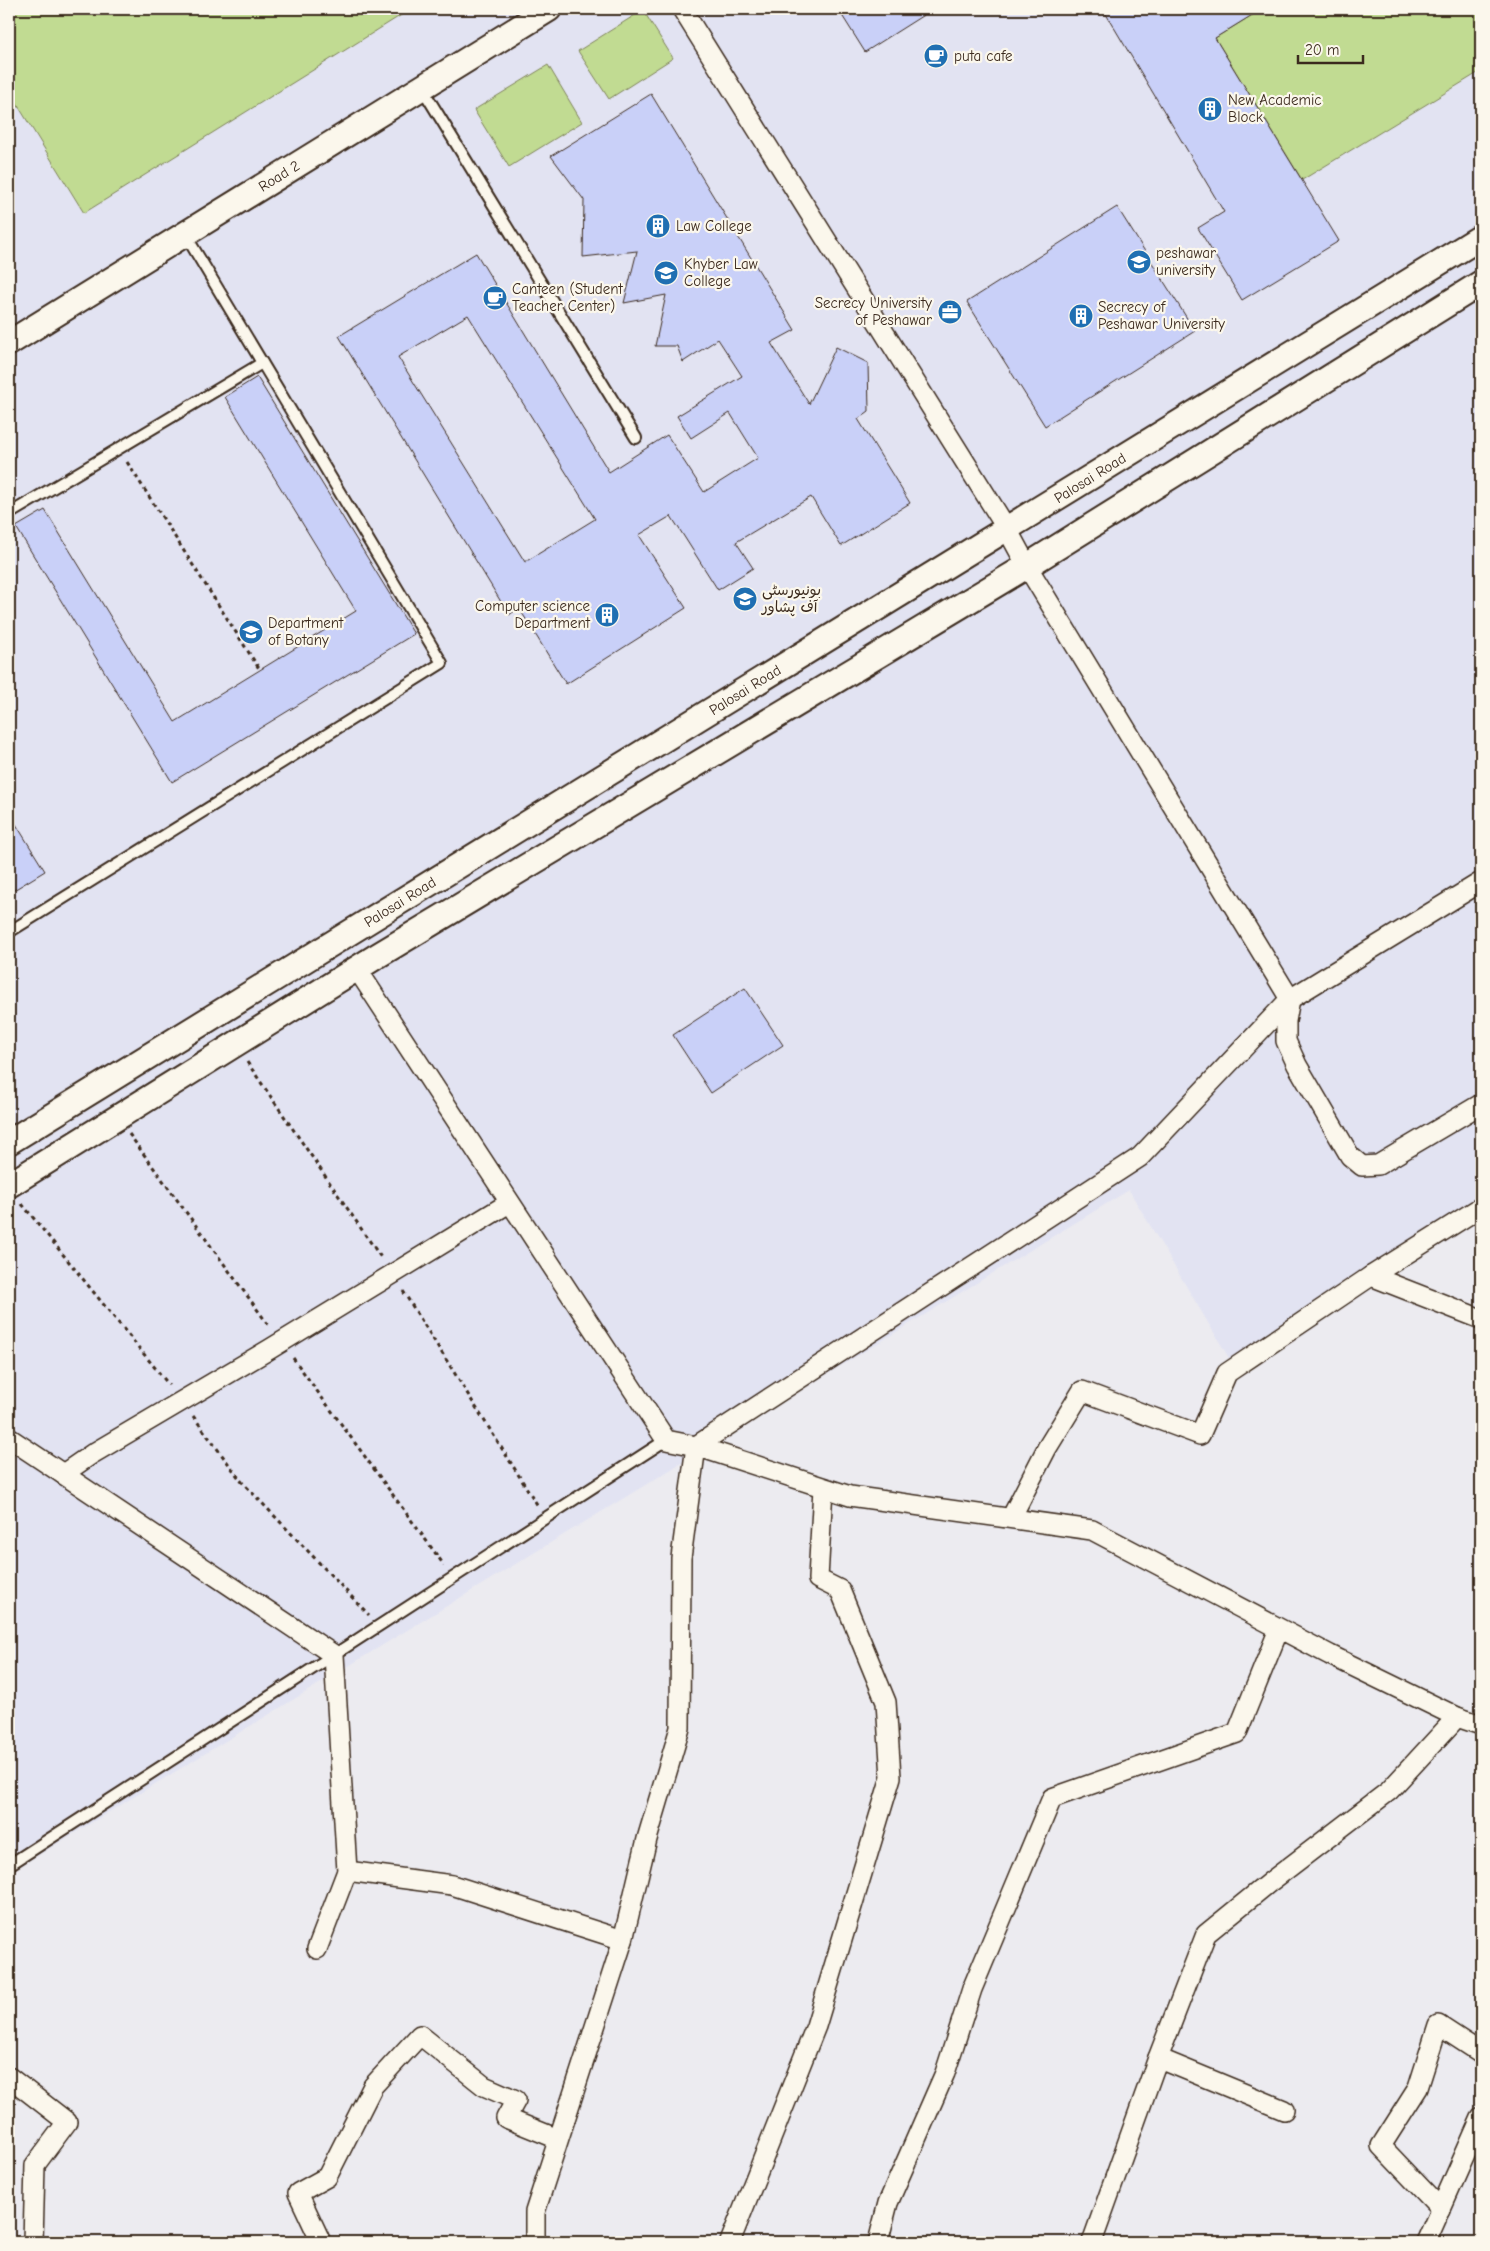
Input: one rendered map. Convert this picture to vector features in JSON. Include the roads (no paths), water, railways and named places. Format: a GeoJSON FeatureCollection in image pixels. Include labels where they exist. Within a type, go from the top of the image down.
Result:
{"type":"FeatureCollection","features":[{"type":"Feature","properties":{"kind":"street","name":"Road 2"},"geometry":{"type":"LineString","coordinates":[[9,343],[549,9]]}},
{"type":"Feature","properties":{"kind":"street"},"geometry":{"type":"LineString","coordinates":[[682,9],[1007,529],[1027,566],[1290,999],[1286,1021],[1286,1041],[1297,1065],[1350,1156],[1362,1166],[1378,1165],[1481,1104]]}},
{"type":"Feature","properties":{"kind":"street","name":"Palosai Road"},"geometry":{"type":"LineString","coordinates":[[9,1142],[1481,237]]}},
{"type":"Feature","properties":{"kind":"street"},"geometry":{"type":"LineString","coordinates":[[9,1185],[357,969],[1027,566],[1481,283]]}},
{"type":"Feature","properties":{"kind":"street"},"geometry":{"type":"LineString","coordinates":[[535,2242],[535,2212],[623,1940],[648,1839],[680,1728],[681,1558],[696,1446],[1140,1157],[1290,999],[1481,882]]}},
{"type":"Feature","properties":{"kind":"street"},"geometry":{"type":"LineString","coordinates":[[341,938],[357,969],[666,1440],[696,1446],[850,1496],[1092,1530],[1279,1629],[1457,1717],[1481,1725]]}},
{"type":"Feature","properties":{"kind":"street"},"geometry":{"type":"LineString","coordinates":[[63,1474],[92,1454],[270,1349],[509,1203]]}},
{"type":"Feature","properties":{"kind":"street"},"geometry":{"type":"LineString","coordinates":[[1011,1518],[1047,1448],[1082,1391],[1200,1435],[1227,1373],[1371,1276],[1481,1207]]}},
{"type":"Feature","properties":{"kind":"street"},"geometry":{"type":"LineString","coordinates":[[1371,1276],[1481,1318]]}},
{"type":"Feature","properties":{"kind":"street"},"geometry":{"type":"LineString","coordinates":[[9,1438],[334,1655],[347,1871],[317,1949]]}},
{"type":"Feature","properties":{"kind":"street"},"geometry":{"type":"LineString","coordinates":[[730,2242],[816,2026],[891,1777],[886,1702],[840,1590],[818,1579],[823,1488]]}},
{"type":"Feature","properties":{"kind":"street"},"geometry":{"type":"LineString","coordinates":[[878,2242],[888,2203],[945,2073],[972,1989],[1052,1798],[1237,1733],[1279,1629]]}},
{"type":"Feature","properties":{"kind":"street"},"geometry":{"type":"LineString","coordinates":[[1092,2242],[1158,2058],[1206,1934],[1270,1882],[1389,1791],[1457,1717]]}},
{"type":"Feature","properties":{"kind":"street"},"geometry":{"type":"LineString","coordinates":[[347,1871],[452,1885],[623,1940]]}},
{"type":"Feature","properties":{"kind":"street"},"geometry":{"type":"LineString","coordinates":[[1441,2208],[1381,2146],[1418,2088],[1438,2025],[1481,2053]]}},
{"type":"Feature","properties":{"kind":"street"},"geometry":{"type":"LineString","coordinates":[[321,2242],[298,2193],[327,2177],[374,2086],[420,2034],[484,2086],[516,2100],[506,2118],[558,2139]]}},
{"type":"Feature","properties":{"kind":"street"},"geometry":{"type":"LineString","coordinates":[[1158,2058],[1284,2110]]}},
{"type":"Feature","properties":{"kind":"street"},"geometry":{"type":"LineString","coordinates":[[9,2077],[67,2122],[35,2165],[33,2242]]}},
{"type":"Feature","properties":{"kind":"street"},"geometry":{"type":"LineString","coordinates":[[1426,2242],[1481,2118]]}},
{"type":"Feature","properties":{"kind":"lane"},"geometry":{"type":"LineString","coordinates":[[422,87],[636,438]]}},
{"type":"Feature","properties":{"kind":"lane"},"geometry":{"type":"LineString","coordinates":[[9,932],[442,663],[185,234]]}},
{"type":"Feature","properties":{"kind":"lane"},"geometry":{"type":"LineString","coordinates":[[9,514],[262,363]]}},
{"type":"Feature","properties":{"kind":"lane"},"geometry":{"type":"LineString","coordinates":[[9,1865],[666,1440]]}},
{"type":"Feature","properties":{"kind":"place","name":"puta cafe"},"geometry":{"type":"Point","coordinates":[936,56]}},
{"type":"Feature","properties":{"kind":"place","name":"New Academic Block"},"geometry":{"type":"Point","coordinates":[1210,109]}},
{"type":"Feature","properties":{"kind":"place","name":"Law College"},"geometry":{"type":"Point","coordinates":[658,226]}},
{"type":"Feature","properties":{"kind":"place","name":"peshawar university"},"geometry":{"type":"Point","coordinates":[1139,262]}},
{"type":"Feature","properties":{"kind":"place","name":"Khyber Law College"},"geometry":{"type":"Point","coordinates":[666,273]}},
{"type":"Feature","properties":{"kind":"place","name":"Canteen (Student Teacher Center)"},"geometry":{"type":"Point","coordinates":[495,298]}},
{"type":"Feature","properties":{"kind":"place","name":"Secrecy University of Peshawar"},"geometry":{"type":"Point","coordinates":[950,312]}},
{"type":"Feature","properties":{"kind":"place","name":"Secrecy of Peshawar University"},"geometry":{"type":"Point","coordinates":[1081,316]}},
{"type":"Feature","properties":{"kind":"place","name":"یونیورسٹی آف پشاور"},"geometry":{"type":"Point","coordinates":[745,599]}},
{"type":"Feature","properties":{"kind":"place","name":"Computer science Department"},"geometry":{"type":"Point","coordinates":[607,615]}},
{"type":"Feature","properties":{"kind":"place","name":"Department of Botany"},"geometry":{"type":"Point","coordinates":[251,632]}}]}
